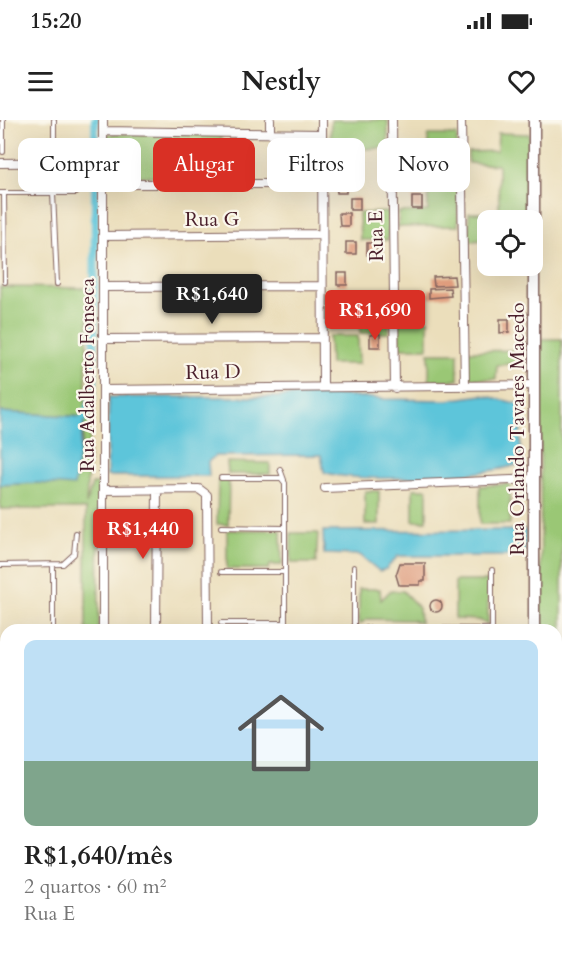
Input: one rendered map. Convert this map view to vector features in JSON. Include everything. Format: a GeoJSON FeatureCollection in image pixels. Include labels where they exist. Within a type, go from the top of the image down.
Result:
{"type":"FeatureCollection","features":[{"type":"Feature","properties":{"kind":"street","name":"Rua Adalberto Fonseca"},"geometry":{"type":"LineString","coordinates":[[103,120],[103,138]]}},
{"type":"Feature","properties":{"kind":"street"},"geometry":{"type":"LineString","coordinates":[[270,120],[270,134]]}},
{"type":"Feature","properties":{"kind":"street"},"geometry":{"type":"LineString","coordinates":[[322,120],[322,138]]}},
{"type":"Feature","properties":{"kind":"street","name":"Rua E"},"geometry":{"type":"LineString","coordinates":[[392,120],[395,388]]}},
{"type":"Feature","properties":{"kind":"street"},"geometry":{"type":"LineString","coordinates":[[461,120],[465,387]]}},
{"type":"Feature","properties":{"kind":"street","name":"Rua Orlando Tavares Macedo"},"geometry":{"type":"LineString","coordinates":[[534,120],[534,624]]}},
{"type":"Feature","properties":{"kind":"street"},"geometry":{"type":"LineString","coordinates":[[103,131],[322,134]]}},
{"type":"Feature","properties":{"kind":"street"},"geometry":{"type":"LineString","coordinates":[[0,163],[18,163]]}},
{"type":"Feature","properties":{"kind":"street"},"geometry":{"type":"LineString","coordinates":[[141,184],[267,184]]}},
{"type":"Feature","properties":{"kind":"street","name":"Rua Adalberto Fonseca"},"geometry":{"type":"LineString","coordinates":[[102,192],[104,624]]}},
{"type":"Feature","properties":{"kind":"street"},"geometry":{"type":"LineString","coordinates":[[322,192],[323,387]]}},
{"type":"Feature","properties":{"kind":"street","name":"Rua G"},"geometry":{"type":"LineString","coordinates":[[103,236],[322,234]]}},
{"type":"Feature","properties":{"kind":"street"},"geometry":{"type":"LineString","coordinates":[[103,287],[322,286]]}},
{"type":"Feature","properties":{"kind":"street"},"geometry":{"type":"LineString","coordinates":[[103,339],[322,338]]}},
{"type":"Feature","properties":{"kind":"street","name":"Rua D"},"geometry":{"type":"LineString","coordinates":[[103,390],[535,385]]}},
{"type":"Feature","properties":{"kind":"street"},"geometry":{"type":"LineString","coordinates":[[325,488],[535,479]]}},
{"type":"Feature","properties":{"kind":"street"},"geometry":{"type":"LineString","coordinates":[[103,490],[199,489],[205,493],[208,501],[208,624]]}},
{"type":"Feature","properties":{"kind":"street"},"geometry":{"type":"LineString","coordinates":[[156,624],[157,490]]}},
{"type":"Feature","properties":{"kind":"lane"},"geometry":{"type":"LineString","coordinates":[[3,120],[3,152]]}},
{"type":"Feature","properties":{"kind":"lane"},"geometry":{"type":"LineString","coordinates":[[54,120],[54,138]]}},
{"type":"Feature","properties":{"kind":"lane"},"geometry":{"type":"LineString","coordinates":[[5,282],[2,193],[76,193]]}},
{"type":"Feature","properties":{"kind":"lane"},"geometry":{"type":"LineString","coordinates":[[53,193],[57,285]]}},
{"type":"Feature","properties":{"kind":"lane"},"geometry":{"type":"LineString","coordinates":[[221,623],[285,623],[284,480],[280,469]]}},
{"type":"Feature","properties":{"kind":"lane"},"geometry":{"type":"LineString","coordinates":[[221,478],[284,480]]}},
{"type":"Feature","properties":{"kind":"lane"},"geometry":{"type":"LineString","coordinates":[[221,527],[285,528]]}},
{"type":"Feature","properties":{"kind":"lane"},"geometry":{"type":"LineString","coordinates":[[0,565],[63,564],[74,554],[76,533]]}},
{"type":"Feature","properties":{"kind":"lane"},"geometry":{"type":"LineString","coordinates":[[52,624],[53,565]]}},
{"type":"Feature","properties":{"kind":"lane"},"geometry":{"type":"LineString","coordinates":[[354,567],[354,624]]}},
{"type":"Feature","properties":{"kind":"lane"},"geometry":{"type":"LineString","coordinates":[[492,570],[492,624]]}},
{"type":"Feature","properties":{"kind":"lane"},"geometry":{"type":"LineString","coordinates":[[221,572],[285,572]]}},
{"type":"Feature","properties":{"kind":"green space"},"geometry":{"type":"Polygon","coordinates":[[[331,120],[388,120],[388,138],[377,138],[377,148],[365,149],[365,138],[330,138],[331,120]]]}},
{"type":"Feature","properties":{"kind":"green space"},"geometry":{"type":"Polygon","coordinates":[[[221,133],[221,138],[153,138],[153,176],[141,176],[141,138],[107,138],[107,134],[221,133]]]}},
{"type":"Feature","properties":{"kind":"green space"},"geometry":{"type":"Polygon","coordinates":[[[498,133],[529,134],[530,210],[499,210],[498,165],[470,163],[470,152],[497,151],[498,133]]]}},
{"type":"Feature","properties":{"kind":"green space"},"geometry":{"type":"Polygon","coordinates":[[[428,135],[457,135],[457,138],[428,138],[428,135]]]}},
{"type":"Feature","properties":{"kind":"green space"},"geometry":{"type":"Polygon","coordinates":[[[428,192],[458,192],[458,226],[398,227],[399,212],[428,211],[428,192]]]}},
{"type":"Feature","properties":{"kind":"green space"},"geometry":{"type":"Polygon","coordinates":[[[388,212],[388,240],[360,240],[359,213],[388,212]]]}},
{"type":"Feature","properties":{"kind":"green space"},"geometry":{"type":"Polygon","coordinates":[[[469,213],[477,213],[477,241],[469,241],[469,213]]]}},
{"type":"Feature","properties":{"kind":"green space"},"geometry":{"type":"Polygon","coordinates":[[[0,287],[89,288],[85,417],[0,412],[0,287]]]}},
{"type":"Feature","properties":{"kind":"green space"},"geometry":{"type":"Polygon","coordinates":[[[359,305],[388,305],[389,333],[360,333],[359,305]]]}},
{"type":"Feature","properties":{"kind":"green space"},"geometry":{"type":"Polygon","coordinates":[[[399,320],[428,320],[428,348],[400,348],[399,320]]]}},
{"type":"Feature","properties":{"kind":"green space"},"geometry":{"type":"Polygon","coordinates":[[[329,336],[358,336],[359,364],[330,364],[329,336]]]}},
{"type":"Feature","properties":{"kind":"green space"},"geometry":{"type":"Polygon","coordinates":[[[540,339],[562,339],[562,624],[541,624],[540,339]]]}},
{"type":"Feature","properties":{"kind":"green space"},"geometry":{"type":"Polygon","coordinates":[[[527,350],[527,363],[497,365],[496,379],[468,379],[467,351],[527,350]]]}},
{"type":"Feature","properties":{"kind":"green space"},"geometry":{"type":"Polygon","coordinates":[[[429,353],[458,353],[458,380],[429,380],[429,353]]]}},
{"type":"Feature","properties":{"kind":"green space"},"geometry":{"type":"Polygon","coordinates":[[[85,417],[91,417],[86,505],[92,484],[98,484],[99,624],[86,624],[86,509],[0,509],[0,485],[36,483],[82,447],[85,417]]]}},
{"type":"Feature","properties":{"kind":"green space"},"geometry":{"type":"Polygon","coordinates":[[[227,462],[270,463],[270,474],[228,474],[227,462]]]}},
{"type":"Feature","properties":{"kind":"green space"},"geometry":{"type":"Polygon","coordinates":[[[218,479],[229,480],[228,525],[217,524],[218,479]]]}},
{"type":"Feature","properties":{"kind":"green space"},"geometry":{"type":"Polygon","coordinates":[[[510,484],[510,524],[480,524],[480,486],[510,484]]]}},
{"type":"Feature","properties":{"kind":"green space"},"geometry":{"type":"Polygon","coordinates":[[[413,489],[427,489],[427,521],[413,521],[413,489]]]}},
{"type":"Feature","properties":{"kind":"green space"},"geometry":{"type":"Polygon","coordinates":[[[365,491],[379,491],[379,524],[365,524],[365,491]]]}},
{"type":"Feature","properties":{"kind":"green space"},"geometry":{"type":"Polygon","coordinates":[[[227,530],[281,530],[282,565],[270,565],[269,569],[227,569],[227,530]]]}},
{"type":"Feature","properties":{"kind":"green space"},"geometry":{"type":"Polygon","coordinates":[[[291,533],[318,533],[316,563],[291,563],[291,533]]]}},
{"type":"Feature","properties":{"kind":"green space"},"geometry":{"type":"Polygon","coordinates":[[[455,581],[488,581],[488,624],[479,620],[455,619],[455,581]]]}},
{"type":"Feature","properties":{"kind":"green space"},"geometry":{"type":"Polygon","coordinates":[[[359,589],[380,589],[381,600],[390,591],[403,591],[419,608],[420,623],[412,620],[367,619],[359,624],[359,589]]]}},
{"type":"Feature","properties":{"kind":"water"},"geometry":{"type":"Polygon","coordinates":[[[318,393],[384,399],[447,400],[482,395],[520,404],[521,463],[505,468],[454,475],[363,478],[324,472],[321,455],[215,456],[208,462],[209,476],[107,476],[109,397],[277,397],[318,393]]]}},
{"type":"Feature","properties":{"kind":"water"},"geometry":{"type":"Polygon","coordinates":[[[0,412],[85,417],[74,486],[36,483],[0,485],[0,412]]]}},
{"type":"Feature","properties":{"kind":"water"},"geometry":{"type":"Polygon","coordinates":[[[526,530],[525,556],[398,556],[386,569],[379,571],[360,555],[324,554],[323,531],[526,530]]]}},
{"type":"Feature","properties":{"kind":"building"},"geometry":{"type":"Polygon","coordinates":[[[412,197],[422,197],[422,209],[412,209],[412,197]]]}},
{"type":"Feature","properties":{"kind":"building"},"geometry":{"type":"Polygon","coordinates":[[[350,198],[360,198],[360,210],[350,210],[350,198]]]}},
{"type":"Feature","properties":{"kind":"building"},"geometry":{"type":"Polygon","coordinates":[[[339,213],[349,213],[349,226],[340,226],[339,213]]]}},
{"type":"Feature","properties":{"kind":"building"},"geometry":{"type":"Polygon","coordinates":[[[346,242],[356,242],[356,254],[346,254],[346,242]]]}},
{"type":"Feature","properties":{"kind":"building"},"geometry":{"type":"Polygon","coordinates":[[[367,243],[377,243],[377,255],[367,255],[367,243]]]}},
{"type":"Feature","properties":{"kind":"building"},"geometry":{"type":"Polygon","coordinates":[[[337,273],[347,273],[347,285],[337,285],[337,273]]]}},
{"type":"Feature","properties":{"kind":"building"},"geometry":{"type":"Polygon","coordinates":[[[454,276],[455,285],[434,286],[433,277],[454,276]]]}},
{"type":"Feature","properties":{"kind":"building"},"geometry":{"type":"Polygon","coordinates":[[[450,288],[451,296],[429,298],[429,289],[450,288]]]}},
{"type":"Feature","properties":{"kind":"building"},"geometry":{"type":"Polygon","coordinates":[[[500,319],[509,319],[509,332],[500,333],[500,319]]]}},
{"type":"Feature","properties":{"kind":"building"},"geometry":{"type":"Polygon","coordinates":[[[380,334],[380,347],[370,347],[370,335],[380,334]]]}},
{"type":"Feature","properties":{"kind":"building"},"geometry":{"type":"Polygon","coordinates":[[[400,563],[425,563],[425,581],[420,581],[420,585],[399,585],[396,575],[400,563]]]}},
{"type":"Feature","properties":{"kind":"building"},"geometry":{"type":"Polygon","coordinates":[[[438,600],[442,606],[438,612],[434,612],[430,604],[438,600]]]}},
{"type":"Feature","properties":{"kind":"waterway"},"geometry":{"type":"LineString","coordinates":[[95,120],[95,138]]}},
{"type":"Feature","properties":{"kind":"waterway"},"geometry":{"type":"LineString","coordinates":[[85,417],[92,399],[94,380],[95,192]]}}]}
